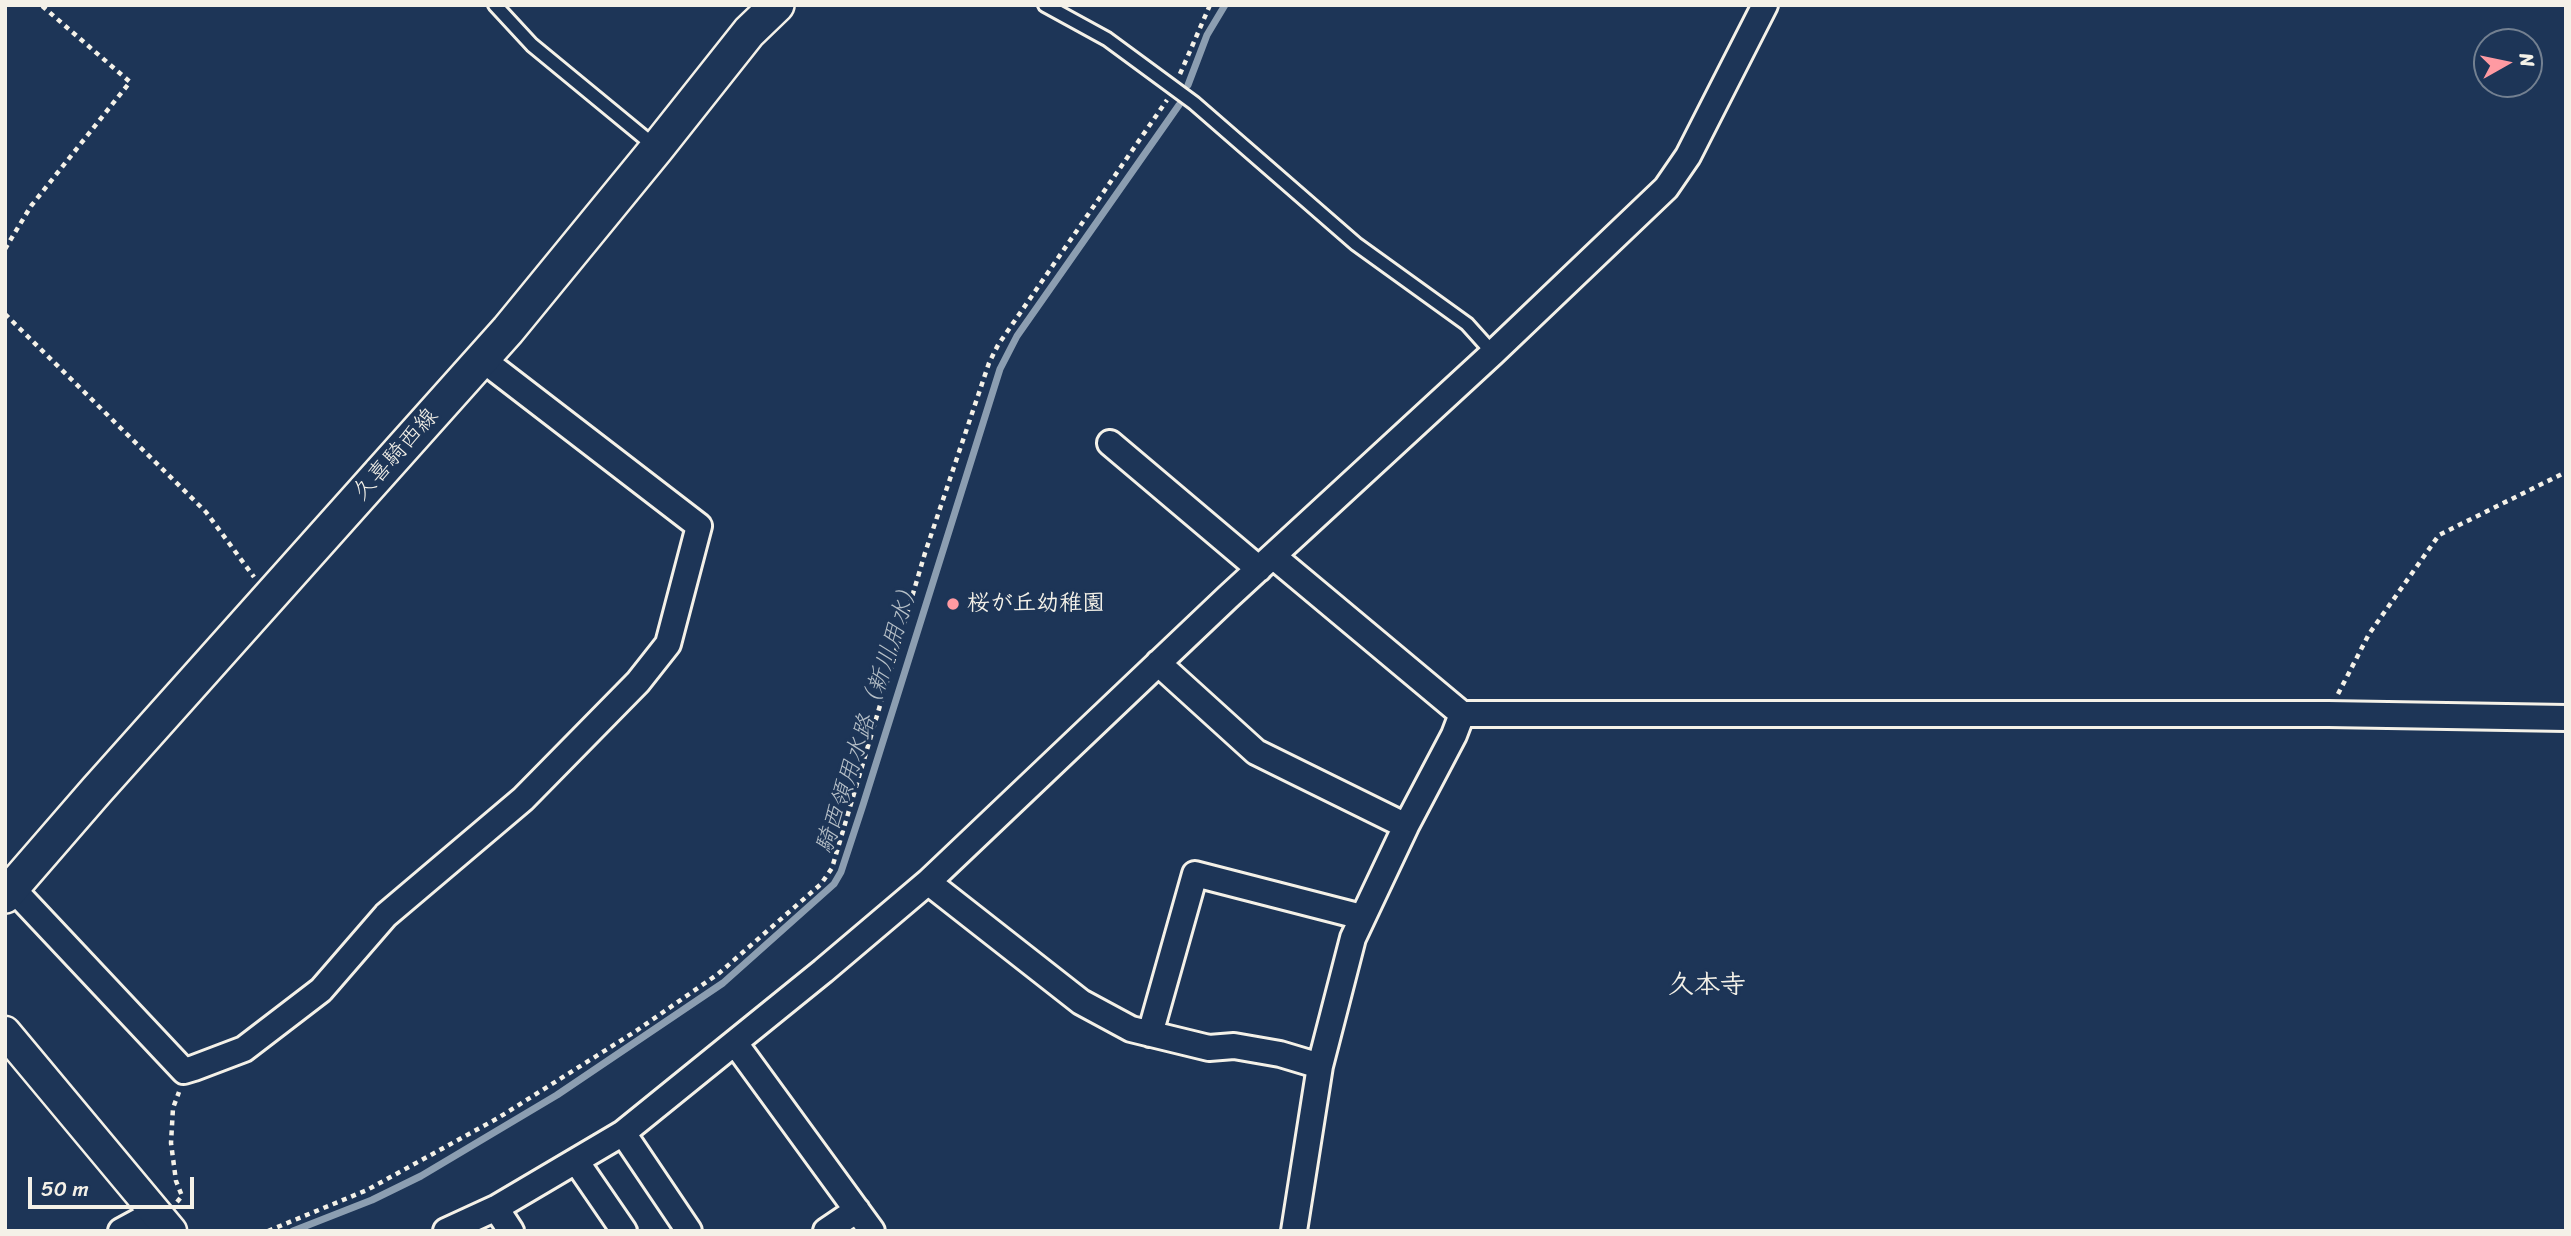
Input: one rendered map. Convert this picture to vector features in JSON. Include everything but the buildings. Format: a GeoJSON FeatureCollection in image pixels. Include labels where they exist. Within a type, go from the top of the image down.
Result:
{"type":"FeatureCollection","features":[{"type":"Feature","properties":{"kind":"main road","name":"久喜騎西線"},"geometry":{"type":"LineString","coordinates":[[9,892],[482,359],[657,148],[749,32],[777,5]]}},
{"type":"Feature","properties":{"kind":"street"},"geometry":{"type":"LineString","coordinates":[[446,1231],[496,1208],[622,1133],[928,883],[1158,663],[1493,353],[1666,188],[1688,156],[1765,5]]}},
{"type":"Feature","properties":{"kind":"street"},"geometry":{"type":"LineString","coordinates":[[9,892],[184,1071],[244,1049],[321,989],[386,915],[523,799],[638,682],[668,644],[699,526],[482,359]]}},
{"type":"Feature","properties":{"kind":"street"},"geometry":{"type":"LineString","coordinates":[[1110,443],[1462,714],[2328,714],[2566,718]]}},
{"type":"Feature","properties":{"kind":"street"},"geometry":{"type":"LineString","coordinates":[[1158,663],[1256,752],[1406,826]]}},
{"type":"Feature","properties":{"kind":"street"},"geometry":{"type":"LineString","coordinates":[[1294,1231],[1320,1066],[1353,938],[1462,714]]}},
{"type":"Feature","properties":{"kind":"street"},"geometry":{"type":"LineString","coordinates":[[1150,1034],[1195,874],[1362,917]]}},
{"type":"Feature","properties":{"kind":"street"},"geometry":{"type":"LineString","coordinates":[[928,883],[1081,1002],[1131,1029],[1209,1048],[1234,1046],[1280,1054],[1320,1066]]}},
{"type":"Feature","properties":{"kind":"street"},"geometry":{"type":"LineString","coordinates":[[5,1032],[167,1216],[121,1231]]}},
{"type":"Feature","properties":{"kind":"street"},"geometry":{"type":"LineString","coordinates":[[735,1043],[872,1231]]}},
{"type":"Feature","properties":{"kind":"street"},"geometry":{"type":"LineString","coordinates":[[622,1133],[690,1231]]}},
{"type":"Feature","properties":{"kind":"street"},"geometry":{"type":"LineString","coordinates":[[576,1161],[624,1231]]}},
{"type":"Feature","properties":{"kind":"street"},"geometry":{"type":"LineString","coordinates":[[496,1208],[511,1231]]}},
{"type":"Feature","properties":{"kind":"street"},"geometry":{"type":"LineString","coordinates":[[826,1231],[857,1210]]}},
{"type":"Feature","properties":{"kind":"lane"},"geometry":{"type":"LineString","coordinates":[[495,5],[532,45],[657,148]]}},
{"type":"Feature","properties":{"kind":"lane"},"geometry":{"type":"LineString","coordinates":[[1045,5],[1107,38],[1195,103],[1356,244],[1467,324],[1493,353]]}},
{"type":"Feature","properties":{"kind":"path"},"geometry":{"type":"LineString","coordinates":[[5,249],[31,206],[130,82],[41,5]]}},
{"type":"Feature","properties":{"kind":"path"},"geometry":{"type":"LineString","coordinates":[[268,1231],[379,1183],[498,1118],[625,1039],[718,974],[821,884],[832,868],[925,552],[989,363],[998,345],[1159,114],[1174,88],[1210,5]]}},
{"type":"Feature","properties":{"kind":"path"},"geometry":{"type":"LineString","coordinates":[[5,314],[206,512],[269,597]]}},
{"type":"Feature","properties":{"kind":"path"},"geometry":{"type":"LineString","coordinates":[[2328,714],[2369,634],[2439,535],[2566,472]]}},
{"type":"Feature","properties":{"kind":"path"},"geometry":{"type":"LineString","coordinates":[[167,1216],[182,1196],[176,1181],[171,1143],[173,1108],[184,1071]]}},
{"type":"Feature","properties":{"kind":"waterway","name":"騎西領用水路（新川用水）"},"geometry":{"type":"LineString","coordinates":[[1188,85],[1207,35],[1225,5]]}},
{"type":"Feature","properties":{"kind":"waterway","name":"騎西領用水路（新川用水）"},"geometry":{"type":"LineString","coordinates":[[293,1231],[372,1200],[421,1176],[557,1095],[723,983],[834,884],[841,872],[863,805],[1000,369],[1017,336],[1179,105]]}},
{"type":"Feature","properties":{"kind":"place","name":"桜が丘幼稚園"},"geometry":{"type":"Point","coordinates":[953,604]}},
{"type":"Feature","properties":{"kind":"district","name":"久本寺"},"geometry":{"type":"Point","coordinates":[1707,986]}}]}
